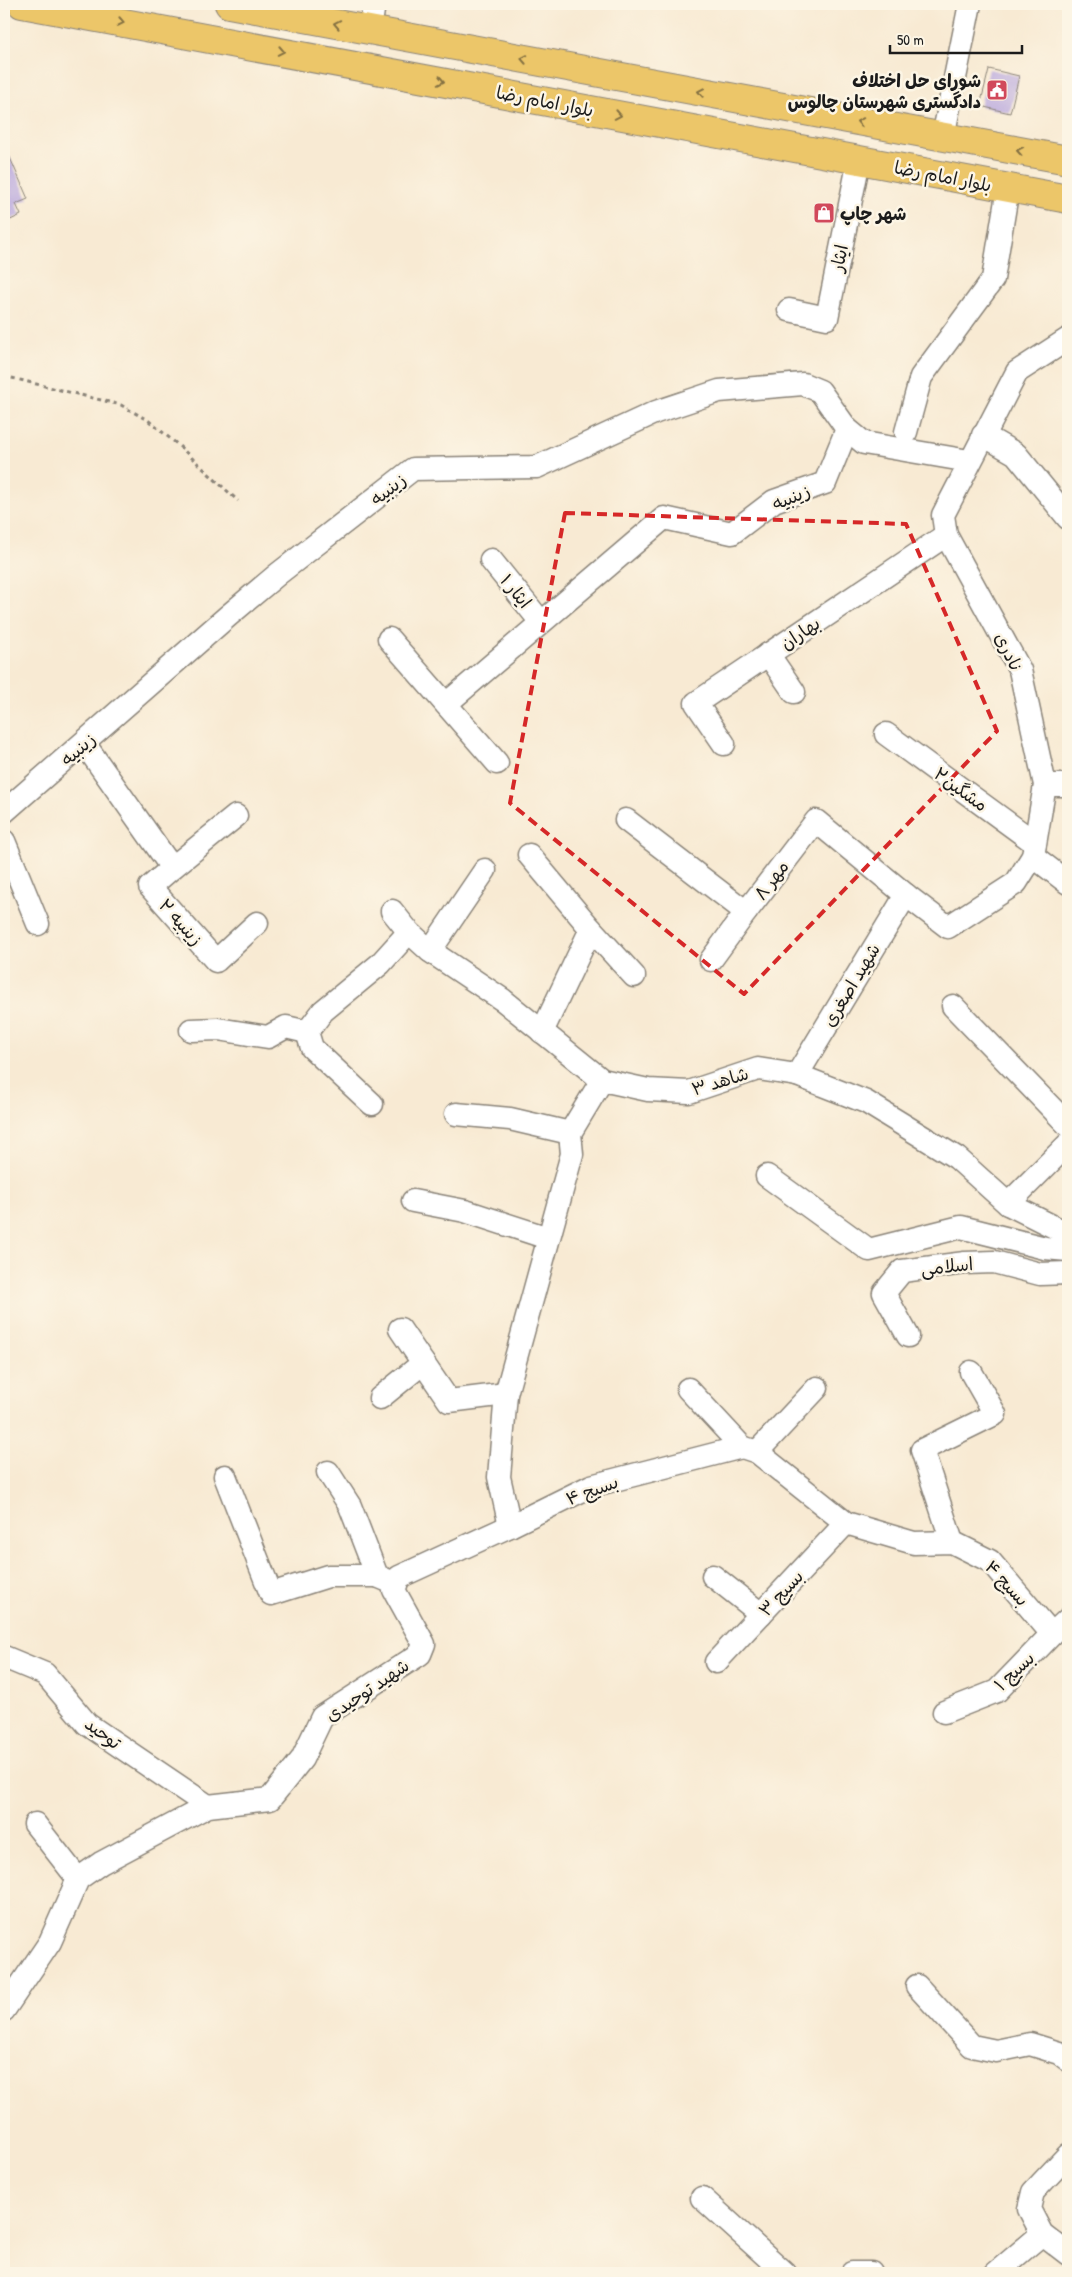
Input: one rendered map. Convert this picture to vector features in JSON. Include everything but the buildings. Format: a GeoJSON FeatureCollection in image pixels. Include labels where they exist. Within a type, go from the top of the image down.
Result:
{"type":"FeatureCollection","features":[{"type":"Feature","properties":{"kind":"main road","name":"بلوار امام رضا"},"geometry":{"type":"LineString","coordinates":[[22,4],[1068,199]]}},
{"type":"Feature","properties":{"kind":"main road","name":"بلوار امام رضا"},"geometry":{"type":"LineString","coordinates":[[232,4],[1068,160]]}},
{"type":"Feature","properties":{"kind":"main road"},"geometry":{"type":"LineString","coordinates":[[549,102],[558,65]]}},
{"type":"Feature","properties":{"kind":"street"},"geometry":{"type":"LineString","coordinates":[[370,30],[374,4]]}},
{"type":"Feature","properties":{"kind":"street"},"geometry":{"type":"LineString","coordinates":[[943,137],[970,4]]}},
{"type":"Feature","properties":{"kind":"street","name":"ایثار"},"geometry":{"type":"LineString","coordinates":[[789,310],[827,318],[859,160]]}},
{"type":"Feature","properties":{"kind":"street"},"geometry":{"type":"LineString","coordinates":[[906,432],[921,377],[993,279],[1008,188]]}},
{"type":"Feature","properties":{"kind":"street","name":"نادری"},"geometry":{"type":"LineString","coordinates":[[906,895],[948,927],[1016,882],[1034,850],[1045,786],[1020,670],[946,535],[943,515],[1017,372],[1068,338]]}},
{"type":"Feature","properties":{"kind":"street","name":"زینبیه"},"geometry":{"type":"LineString","coordinates":[[4,812],[278,574],[413,469],[537,467],[656,412],[719,391],[803,384],[820,391],[847,429],[864,443],[970,460]]}},
{"type":"Feature","properties":{"kind":"street","name":"زینبیه"},"geometry":{"type":"LineString","coordinates":[[446,704],[664,518],[732,533],[774,501],[825,483],[847,429]]}},
{"type":"Feature","properties":{"kind":"street"},"geometry":{"type":"LineString","coordinates":[[983,435],[1016,454],[1068,518]]}},
{"type":"Feature","properties":{"kind":"street","name":"بهاران"},"geometry":{"type":"LineString","coordinates":[[724,744],[696,703],[946,535]]}},
{"type":"Feature","properties":{"kind":"street","name":"ایثار ۱"},"geometry":{"type":"LineString","coordinates":[[491,560],[541,622]]}},
{"type":"Feature","properties":{"kind":"street"},"geometry":{"type":"LineString","coordinates":[[389,639],[497,763]]}},
{"type":"Feature","properties":{"kind":"street"},"geometry":{"type":"LineString","coordinates":[[768,654],[794,692]]}},
{"type":"Feature","properties":{"kind":"street","name":"مشگین۲"},"geometry":{"type":"LineString","coordinates":[[886,734],[1034,850],[1068,883]]}},
{"type":"Feature","properties":{"kind":"street","name":"زینبیه ۲"},"geometry":{"type":"LineString","coordinates":[[84,743],[172,868],[150,888],[216,961],[257,922]]}},
{"type":"Feature","properties":{"kind":"street"},"geometry":{"type":"LineString","coordinates":[[1045,786],[1068,785]]}},
{"type":"Feature","properties":{"kind":"street"},"geometry":{"type":"LineString","coordinates":[[172,868],[236,816]]}},
{"type":"Feature","properties":{"kind":"street","name":"مهر ۸"},"geometry":{"type":"LineString","coordinates":[[626,820],[746,912],[816,820],[906,895]]}},
{"type":"Feature","properties":{"kind":"street"},"geometry":{"type":"LineString","coordinates":[[4,841],[38,924]]}},
{"type":"Feature","properties":{"kind":"street"},"geometry":{"type":"LineString","coordinates":[[529,855],[591,929],[634,976]]}},
{"type":"Feature","properties":{"kind":"street"},"geometry":{"type":"LineString","coordinates":[[430,950],[485,870]]}},
{"type":"Feature","properties":{"kind":"street","name":"شهید اصغری"},"geometry":{"type":"LineString","coordinates":[[796,1075],[906,895]]}},
{"type":"Feature","properties":{"kind":"street","name":"شاهد ۳"},"geometry":{"type":"LineString","coordinates":[[392,911],[409,932],[430,950],[503,1000],[602,1080],[648,1090],[690,1092],[758,1069],[796,1075],[874,1107],[957,1158],[1008,1204],[1068,1234]]}},
{"type":"Feature","properties":{"kind":"street"},"geometry":{"type":"LineString","coordinates":[[711,960],[746,912]]}},
{"type":"Feature","properties":{"kind":"street"},"geometry":{"type":"LineString","coordinates":[[542,1032],[591,929]]}},
{"type":"Feature","properties":{"kind":"street"},"geometry":{"type":"LineString","coordinates":[[372,1104],[312,1048],[308,1032],[323,1011],[380,964],[409,932]]}},
{"type":"Feature","properties":{"kind":"street"},"geometry":{"type":"LineString","coordinates":[[953,1006],[1068,1126]]}},
{"type":"Feature","properties":{"kind":"street"},"geometry":{"type":"LineString","coordinates":[[191,1030],[218,1029],[268,1036],[286,1027],[308,1032]]}},
{"type":"Feature","properties":{"kind":"street"},"geometry":{"type":"LineString","coordinates":[[224,1476],[271,1594],[328,1576],[387,1580],[510,1526],[499,1477],[506,1394],[572,1154],[570,1133],[602,1080]]}},
{"type":"Feature","properties":{"kind":"street"},"geometry":{"type":"LineString","coordinates":[[456,1114],[510,1119],[570,1133]]}},
{"type":"Feature","properties":{"kind":"street"},"geometry":{"type":"LineString","coordinates":[[1008,1204],[1068,1144]]}},
{"type":"Feature","properties":{"kind":"street"},"geometry":{"type":"LineString","coordinates":[[767,1176],[869,1250],[960,1226],[1045,1248],[1068,1250]]}},
{"type":"Feature","properties":{"kind":"street"},"geometry":{"type":"LineString","coordinates":[[413,1200],[465,1211],[548,1238]]}},
{"type":"Feature","properties":{"kind":"street","name":"اسلامی"},"geometry":{"type":"LineString","coordinates":[[908,1336],[884,1293],[902,1271],[965,1262],[994,1262],[1040,1274],[1068,1273]]}},
{"type":"Feature","properties":{"kind":"street"},"geometry":{"type":"LineString","coordinates":[[400,1329],[450,1401],[506,1394]]}},
{"type":"Feature","properties":{"kind":"street"},"geometry":{"type":"LineString","coordinates":[[380,1398],[423,1363]]}},
{"type":"Feature","properties":{"kind":"street"},"geometry":{"type":"LineString","coordinates":[[952,1542],[922,1450],[995,1414],[971,1372]]}},
{"type":"Feature","properties":{"kind":"street"},"geometry":{"type":"LineString","coordinates":[[688,1389],[750,1450],[817,1388]]}},
{"type":"Feature","properties":{"kind":"street","name":"بسیج ۴"},"geometry":{"type":"LineString","coordinates":[[510,1526],[591,1486],[750,1450],[846,1523],[914,1543],[952,1542],[990,1561],[1060,1627]]}},
{"type":"Feature","properties":{"kind":"street"},"geometry":{"type":"LineString","coordinates":[[328,1472],[350,1506],[387,1580]]}},
{"type":"Feature","properties":{"kind":"street","name":"بسیج ۳"},"geometry":{"type":"LineString","coordinates":[[716,1662],[846,1523]]}},
{"type":"Feature","properties":{"kind":"street"},"geometry":{"type":"LineString","coordinates":[[713,1576],[761,1614]]}},
{"type":"Feature","properties":{"kind":"street","name":"شهید توحیدی"},"geometry":{"type":"LineString","coordinates":[[208,1806],[270,1799],[302,1759],[322,1717],[420,1654],[424,1644],[387,1580]]}},
{"type":"Feature","properties":{"kind":"street","name":"بسیج ۱"},"geometry":{"type":"LineString","coordinates":[[944,1712],[997,1691],[1060,1627]]}},
{"type":"Feature","properties":{"kind":"street","name":"توحید"},"geometry":{"type":"LineString","coordinates":[[4,1657],[45,1674],[87,1724],[208,1806]]}},
{"type":"Feature","properties":{"kind":"street"},"geometry":{"type":"LineString","coordinates":[[4,2010],[50,1942],[78,1879],[101,1863],[208,1806]]}},
{"type":"Feature","properties":{"kind":"street"},"geometry":{"type":"LineString","coordinates":[[35,1824],[78,1879]]}},
{"type":"Feature","properties":{"kind":"street"},"geometry":{"type":"LineString","coordinates":[[917,1986],[972,2046],[996,2051],[1030,2044],[1058,2053],[1068,2060]]}},
{"type":"Feature","properties":{"kind":"street"},"geometry":{"type":"LineString","coordinates":[[1068,2155],[1033,2192],[1029,2209],[1042,2234],[1068,2254]]}},
{"type":"Feature","properties":{"kind":"street"},"geometry":{"type":"LineString","coordinates":[[702,2198],[785,2273]]}},
{"type":"Feature","properties":{"kind":"street"},"geometry":{"type":"LineString","coordinates":[[996,2273],[1042,2234]]}},
{"type":"Feature","properties":{"kind":"street"},"geometry":{"type":"LineString","coordinates":[[852,2273],[872,2273]]}},
{"type":"Feature","properties":{"kind":"path"},"geometry":{"type":"LineString","coordinates":[[4,376],[121,405],[149,421],[178,445],[238,501]]}},
{"type":"Feature","properties":{"kind":"highlighted area"},"geometry":{"type":"Polygon","coordinates":[[[565,513],[906,524],[997,731],[744,994],[510,803],[565,513]]]}},
{"type":"Feature","properties":{"kind":"place","name":"شورای حل اختلاف دادگستری شهرستان چالوس"},"geometry":{"type":"Point","coordinates":[997,90]}},
{"type":"Feature","properties":{"kind":"place","name":"شهر چاپ"},"geometry":{"type":"Point","coordinates":[824,213]}}]}
